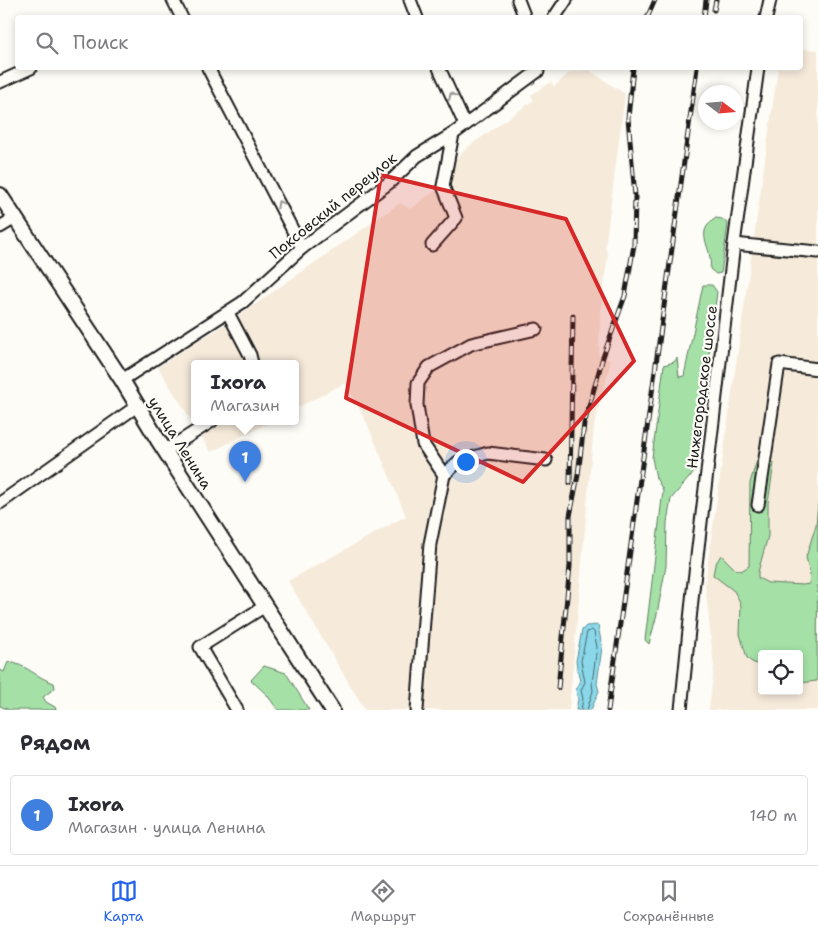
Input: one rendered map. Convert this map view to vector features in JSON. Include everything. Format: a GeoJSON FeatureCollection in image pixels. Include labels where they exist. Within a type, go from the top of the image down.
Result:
{"type":"FeatureCollection","features":[{"type":"Feature","properties":{"kind":"main road","name":"улица Ленина"},"geometry":{"type":"LineString","coordinates":[[0,195],[122,380],[165,452],[332,710]]}},
{"type":"Feature","properties":{"kind":"street"},"geometry":{"type":"LineString","coordinates":[[173,0],[180,15]]}},
{"type":"Feature","properties":{"kind":"street"},"geometry":{"type":"LineString","coordinates":[[410,0],[416,15]]}},
{"type":"Feature","properties":{"kind":"street"},"geometry":{"type":"LineString","coordinates":[[518,0],[524,15]]}},
{"type":"Feature","properties":{"kind":"street"},"geometry":{"type":"LineString","coordinates":[[556,15],[566,0]]}},
{"type":"Feature","properties":{"kind":"street"},"geometry":{"type":"LineString","coordinates":[[767,15],[770,0]]}},
{"type":"Feature","properties":{"kind":"street"},"geometry":{"type":"LineString","coordinates":[[0,82],[27,70]]}},
{"type":"Feature","properties":{"kind":"street"},"geometry":{"type":"LineString","coordinates":[[209,70],[302,248]]}},
{"type":"Feature","properties":{"kind":"street"},"geometry":{"type":"LineString","coordinates":[[440,70],[465,125]]}},
{"type":"Feature","properties":{"kind":"street","name":"Поксовский переулок"},"geometry":{"type":"LineString","coordinates":[[122,380],[243,302],[302,248],[390,182],[417,156],[453,134],[536,70]]}},
{"type":"Feature","properties":{"kind":"street","name":"Нижегородское шоссе"},"geometry":{"type":"LineString","coordinates":[[681,710],[695,571],[734,244],[758,70]]}},
{"type":"Feature","properties":{"kind":"street"},"geometry":{"type":"LineString","coordinates":[[432,245],[456,218],[443,186],[453,134]]}},
{"type":"Feature","properties":{"kind":"street"},"geometry":{"type":"LineString","coordinates":[[0,227],[15,218]]}},
{"type":"Feature","properties":{"kind":"street"},"geometry":{"type":"LineString","coordinates":[[734,244],[818,252]]}},
{"type":"Feature","properties":{"kind":"street"},"geometry":{"type":"LineString","coordinates":[[228,312],[251,360]]}},
{"type":"Feature","properties":{"kind":"street"},"geometry":{"type":"LineString","coordinates":[[444,475],[423,444],[417,406],[418,383],[429,367],[471,344],[536,329]]}},
{"type":"Feature","properties":{"kind":"street"},"geometry":{"type":"LineString","coordinates":[[758,505],[779,364],[818,369]]}},
{"type":"Feature","properties":{"kind":"street"},"geometry":{"type":"LineString","coordinates":[[0,503],[137,406]]}},
{"type":"Feature","properties":{"kind":"street"},"geometry":{"type":"LineString","coordinates":[[165,452],[206,425]]}},
{"type":"Feature","properties":{"kind":"street"},"geometry":{"type":"LineString","coordinates":[[417,710],[430,544],[444,475],[458,462],[488,453],[546,460]]}},
{"type":"Feature","properties":{"kind":"street"},"geometry":{"type":"LineString","coordinates":[[237,710],[200,647],[265,606]]}},
{"type":"Feature","properties":{"kind":"highlighted area"},"geometry":{"type":"Polygon","coordinates":[[[381,175],[566,219],[634,361],[523,482],[346,398],[381,175]]]}},
{"type":"Feature","properties":{"kind":"shaded area"},"geometry":{"type":"Polygon","coordinates":[[[803,49],[818,50],[818,710],[709,710],[714,667],[705,583],[778,70],[803,70],[803,49]]]}},
{"type":"Feature","properties":{"kind":"shaded area"},"geometry":{"type":"Polygon","coordinates":[[[589,70],[625,94],[605,248],[608,254],[600,315],[599,356],[611,361],[594,426],[569,710],[365,710],[288,581],[406,516],[367,423],[345,383],[299,407],[299,360],[191,360],[191,420],[158,367],[250,308],[400,203],[411,209],[427,196],[450,182],[455,160],[468,147],[534,100],[531,95],[551,82],[554,87],[570,72],[589,70]]]}},
{"type":"Feature","properties":{"kind":"shaded area"},"geometry":{"type":"Polygon","coordinates":[[[194,425],[264,425],[211,452],[194,425]]]}},
{"type":"Feature","properties":{"kind":"green space"},"geometry":{"type":"Polygon","coordinates":[[[716,218],[722,219],[728,224],[721,273],[716,274],[710,269],[705,235],[709,224],[716,218]]]}},
{"type":"Feature","properties":{"kind":"green space"},"geometry":{"type":"Polygon","coordinates":[[[703,285],[712,285],[717,292],[694,472],[671,499],[667,522],[666,566],[649,644],[645,640],[663,490],[656,478],[652,458],[664,365],[674,362],[677,358],[679,377],[684,376],[703,285]]]}},
{"type":"Feature","properties":{"kind":"green space"},"geometry":{"type":"Polygon","coordinates":[[[757,460],[774,463],[768,503],[768,536],[758,572],[758,578],[768,583],[809,584],[810,574],[806,557],[816,525],[818,504],[817,681],[803,683],[803,650],[758,650],[758,664],[747,658],[740,634],[741,606],[739,600],[734,591],[713,575],[715,565],[721,555],[735,569],[741,571],[749,566],[750,483],[757,460]]]}},
{"type":"Feature","properties":{"kind":"green space"},"geometry":{"type":"Polygon","coordinates":[[[8,662],[20,665],[54,683],[55,688],[43,697],[56,710],[9,710],[0,706],[0,670],[4,672],[8,662]]]}},
{"type":"Feature","properties":{"kind":"green space"},"geometry":{"type":"Polygon","coordinates":[[[264,666],[286,673],[309,710],[278,710],[267,695],[251,680],[264,666]]]}},
{"type":"Feature","properties":{"kind":"water"},"geometry":{"type":"Polygon","coordinates":[[[598,625],[602,647],[597,684],[599,691],[591,710],[576,710],[578,699],[576,690],[580,682],[576,661],[582,630],[586,626],[598,625]]]}},
{"type":"Feature","properties":{"kind":"railway"},"geometry":{"type":"LineString","coordinates":[[648,15],[655,0]]}},
{"type":"Feature","properties":{"kind":"railway"},"geometry":{"type":"LineString","coordinates":[[704,15],[706,0]]}},
{"type":"Feature","properties":{"kind":"railway"},"geometry":{"type":"LineString","coordinates":[[714,10],[716,0]]}},
{"type":"Feature","properties":{"kind":"railway"},"geometry":{"type":"LineString","coordinates":[[558,688],[570,566],[570,516],[578,475],[584,424],[603,357],[625,296],[634,245],[635,196],[628,118],[633,70]]}},
{"type":"Feature","properties":{"kind":"railway"},"geometry":{"type":"LineString","coordinates":[[608,710],[697,70]]}},
{"type":"Feature","properties":{"kind":"railway"},"geometry":{"type":"LineString","coordinates":[[570,483],[573,316]]}},
{"type":"Feature","properties":{"kind":"place","name":"Ixora"},"geometry":{"type":"Point","coordinates":[245,482]}}]}
